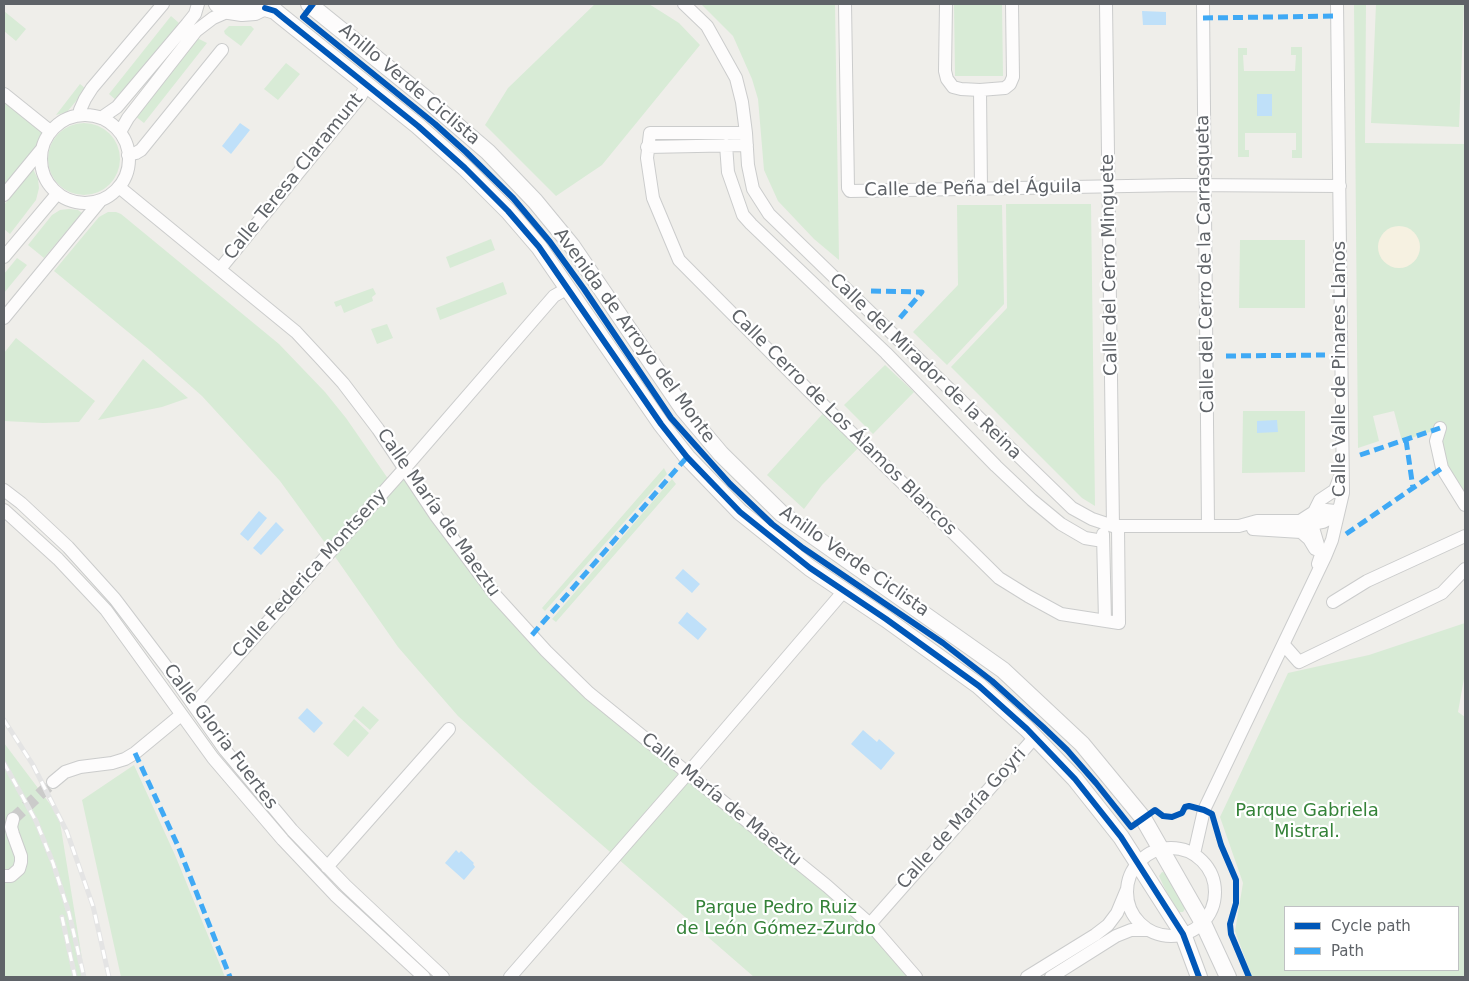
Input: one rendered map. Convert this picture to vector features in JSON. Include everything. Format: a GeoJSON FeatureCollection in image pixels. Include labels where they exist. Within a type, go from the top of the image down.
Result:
{"type":"FeatureCollection","features":[{"type":"Feature","properties":{"kind":"street"},"geometry":{"type":"LineString","coordinates":[[80,115],[80,110],[92,88],[163,4]]}},
{"type":"Feature","properties":{"kind":"street"},"geometry":{"type":"LineString","coordinates":[[102,118],[117,107],[187,24],[198,4]]}},
{"type":"Feature","properties":{"kind":"street","name":"Avenida de Arroyo del Monte"},"geometry":{"type":"LineString","coordinates":[[309,4],[424,97],[488,152],[535,201],[572,246],[682,409],[721,454],[782,514],[1003,670],[1082,744],[1138,811],[1203,923],[1228,977]]}},
{"type":"Feature","properties":{"kind":"street","name":"Calle del Mirador de la Reina"},"geometry":{"type":"LineString","coordinates":[[684,4],[707,26],[736,78],[742,102],[748,165],[753,189],[769,214],[1062,500],[1077,511],[1112,525],[1239,526],[1257,522],[1313,519]]}},
{"type":"Feature","properties":{"kind":"street","name":"Calle de Peña del Águila"},"geometry":{"type":"LineString","coordinates":[[845,4],[848,188],[850,191],[1205,185],[1340,186]]}},
{"type":"Feature","properties":{"kind":"street"},"geometry":{"type":"LineString","coordinates":[[946,4],[945,71],[947,79],[953,87],[980,90],[1005,88],[1010,84],[1013,77],[1012,4]]}},
{"type":"Feature","properties":{"kind":"street","name":"Calle del Cerro Minguete"},"geometry":{"type":"LineString","coordinates":[[1106,4],[1110,186],[1112,525],[1119,623]]}},
{"type":"Feature","properties":{"kind":"street","name":"Calle del Cerro de la Carrasqueta"},"geometry":{"type":"LineString","coordinates":[[1203,4],[1208,525]]}},
{"type":"Feature","properties":{"kind":"street","name":"Calle Valle de Pinares Llanos"},"geometry":{"type":"LineString","coordinates":[[1194,854],[1204,810],[1284,645],[1332,540],[1343,493],[1337,4]]}},
{"type":"Feature","properties":{"kind":"street"},"geometry":{"type":"LineString","coordinates":[[120,132],[128,118],[196,31],[213,18],[223,7],[255,12],[268,6]]}},
{"type":"Feature","properties":{"kind":"street","name":"Avenida de Arroyo del Monte"},"geometry":{"type":"LineString","coordinates":[[268,6],[367,85],[465,168],[508,211],[539,247],[661,424],[687,457],[747,518],[792,555],[843,592],[886,619],[979,686],[1035,737],[1075,779],[1121,837],[1183,934],[1199,977]]}},
{"type":"Feature","properties":{"kind":"street"},"geometry":{"type":"LineString","coordinates":[[128,155],[141,150],[222,50]]}},
{"type":"Feature","properties":{"kind":"street","name":"Calle Teresa Claramunt"},"geometry":{"type":"LineString","coordinates":[[220,269],[360,97],[367,85]]}},
{"type":"Feature","properties":{"kind":"street"},"geometry":{"type":"LineString","coordinates":[[980,90],[980,189]]}},
{"type":"Feature","properties":{"kind":"street"},"geometry":{"type":"LineString","coordinates":[[4,94],[50,131]]}},
{"type":"Feature","properties":{"kind":"street"},"geometry":{"type":"LineString","coordinates":[[4,195],[41,150],[50,131],[64,120],[80,115],[102,118],[120,132],[126,143],[128,166],[125,177],[111,195],[89,203],[78,203],[67,200],[57,194],[49,185],[43,174],[41,150]]}},
{"type":"Feature","properties":{"kind":"street"},"geometry":{"type":"LineString","coordinates":[[650,133],[747,139],[726,145],[648,147],[650,133]]}},
{"type":"Feature","properties":{"kind":"street","name":"Calle del Mirador de la Reina"},"geometry":{"type":"LineString","coordinates":[[726,145],[728,172],[743,214],[751,224],[831,300],[1032,500],[1061,524],[1085,538],[1103,540]]}},
{"type":"Feature","properties":{"kind":"street","name":"Calle Cerro de Los Álamos Blancos"},"geometry":{"type":"LineString","coordinates":[[648,147],[653,198],[679,260],[999,578],[1061,614],[1119,623]]}},
{"type":"Feature","properties":{"kind":"street","name":"Calle María de Maeztu"},"geometry":{"type":"LineString","coordinates":[[119,187],[296,332],[322,360],[358,402],[405,468],[436,516],[496,596],[546,651],[589,694],[828,886],[870,924],[916,977]]}},
{"type":"Feature","properties":{"kind":"street"},"geometry":{"type":"LineString","coordinates":[[4,257],[57,194]]}},
{"type":"Feature","properties":{"kind":"street"},"geometry":{"type":"LineString","coordinates":[[4,318],[101,200]]}},
{"type":"Feature","properties":{"kind":"street","name":"Calle Federica Montseny"},"geometry":{"type":"LineString","coordinates":[[196,708],[199,699],[405,468],[554,296],[568,288]]}},
{"type":"Feature","properties":{"kind":"street"},"geometry":{"type":"LineString","coordinates":[[1440,428],[1436,441],[1442,468],[1465,505]]}},
{"type":"Feature","properties":{"kind":"street"},"geometry":{"type":"LineString","coordinates":[[1314,581],[1321,555],[1313,519],[1320,500],[1334,490],[1343,470]]}},
{"type":"Feature","properties":{"kind":"street","name":"Calle Gloria Fuertes"},"geometry":{"type":"LineString","coordinates":[[4,490],[68,548],[115,599],[236,764],[292,830],[346,886],[443,977]]}},
{"type":"Feature","properties":{"kind":"street"},"geometry":{"type":"LineString","coordinates":[[1313,519],[1335,511],[1338,514]]}},
{"type":"Feature","properties":{"kind":"street","name":"Calle Gloria Fuertes"},"geometry":{"type":"LineString","coordinates":[[6,517],[58,559],[106,610],[213,758],[283,840],[335,895],[424,977]]}},
{"type":"Feature","properties":{"kind":"street","name":"Calle del Cerro Minguete"},"geometry":{"type":"LineString","coordinates":[[1105,621],[1103,540],[1112,525]]}},
{"type":"Feature","properties":{"kind":"street"},"geometry":{"type":"LineString","coordinates":[[1239,526],[1254,529],[1301,532],[1315,548],[1314,581]]}},
{"type":"Feature","properties":{"kind":"street"},"geometry":{"type":"LineString","coordinates":[[1333,602],[1367,581],[1465,536]]}},
{"type":"Feature","properties":{"kind":"street"},"geometry":{"type":"LineString","coordinates":[[1284,645],[1299,662],[1442,593],[1465,569]]}},
{"type":"Feature","properties":{"kind":"street"},"geometry":{"type":"LineString","coordinates":[[510,977],[843,592]]}},
{"type":"Feature","properties":{"kind":"street"},"geometry":{"type":"LineString","coordinates":[[53,782],[65,772],[80,766],[112,763],[125,759],[182,715]]}},
{"type":"Feature","properties":{"kind":"street"},"geometry":{"type":"LineString","coordinates":[[327,867],[449,729]]}},
{"type":"Feature","properties":{"kind":"street","name":"Calle de María Goyri"},"geometry":{"type":"LineString","coordinates":[[870,924],[1035,737]]}},
{"type":"Feature","properties":{"kind":"street"},"geometry":{"type":"LineString","coordinates":[[4,876],[11,876],[19,869],[21,862],[21,856],[13,834],[13,819]]}},
{"type":"Feature","properties":{"kind":"street"},"geometry":{"type":"LineString","coordinates":[[1027,977],[1095,935],[1108,924],[1117,913],[1128,887],[1130,877],[1138,864],[1146,856],[1160,850],[1174,848],[1194,854],[1209,869],[1215,886],[1214,901],[1203,923],[1183,934],[1169,936],[1149,930],[1131,930],[1116,936],[1051,977]]}},
{"type":"Feature","properties":{"kind":"street"},"geometry":{"type":"LineString","coordinates":[[1128,887],[1132,911],[1140,923],[1149,930]]}},
{"type":"Feature","properties":{"kind":"green space"},"geometry":{"type":"Polygon","coordinates":[[[595,4],[649,4],[679,23],[700,45],[602,165],[556,196],[485,125],[508,88],[595,4]]]}},
{"type":"Feature","properties":{"kind":"green space"},"geometry":{"type":"Polygon","coordinates":[[[701,4],[835,4],[839,260],[814,239],[778,201],[764,170],[758,99],[752,79],[733,36],[701,4]]]}},
{"type":"Feature","properties":{"kind":"green space"},"geometry":{"type":"Polygon","coordinates":[[[954,4],[1002,4],[1003,76],[955,76],[954,4]]]}},
{"type":"Feature","properties":{"kind":"green space"},"geometry":{"type":"Polygon","coordinates":[[[1354,4],[1366,4],[1365,143],[1465,144],[1465,505],[1442,468],[1439,429],[1402,441],[1394,411],[1373,416],[1379,441],[1358,448],[1354,4]]]}},
{"type":"Feature","properties":{"kind":"green space"},"geometry":{"type":"Polygon","coordinates":[[[1376,4],[1464,4],[1459,127],[1371,123],[1376,4]]]}},
{"type":"Feature","properties":{"kind":"green space"},"geometry":{"type":"Polygon","coordinates":[[[4,11],[26,29],[16,41],[4,31],[4,11]]]}},
{"type":"Feature","properties":{"kind":"green space"},"geometry":{"type":"Polygon","coordinates":[[[171,16],[179,23],[117,101],[109,94],[171,16]]]}},
{"type":"Feature","properties":{"kind":"green space"},"geometry":{"type":"Polygon","coordinates":[[[229,26],[251,26],[254,29],[241,46],[225,34],[224,31],[229,26]]]}},
{"type":"Feature","properties":{"kind":"green space"},"geometry":{"type":"Polygon","coordinates":[[[197,38],[207,43],[144,123],[135,116],[197,38]]]}},
{"type":"Feature","properties":{"kind":"green space"},"geometry":{"type":"Polygon","coordinates":[[[1291,47],[1302,47],[1302,158],[1292,158],[1292,150],[1296,150],[1296,133],[1245,133],[1245,150],[1249,150],[1249,157],[1238,157],[1238,48],[1247,48],[1247,55],[1243,55],[1244,71],[1295,71],[1296,55],[1291,55],[1291,47]]]}},
{"type":"Feature","properties":{"kind":"green space"},"geometry":{"type":"Polygon","coordinates":[[[286,63],[300,74],[278,100],[264,89],[286,63]]]}},
{"type":"Feature","properties":{"kind":"green space"},"geometry":{"type":"Polygon","coordinates":[[[80,84],[86,89],[67,112],[56,115],[80,84]]]}},
{"type":"Feature","properties":{"kind":"green space"},"geometry":{"type":"Polygon","coordinates":[[[4,94],[50,131],[41,150],[4,195],[4,94]]]}},
{"type":"Feature","properties":{"kind":"green space"},"geometry":{"type":"Polygon","coordinates":[[[91,123],[110,133],[118,145],[120,159],[118,173],[110,185],[98,193],[77,195],[58,185],[50,173],[48,152],[58,133],[70,125],[91,123]]]}},
{"type":"Feature","properties":{"kind":"green space"},"geometry":{"type":"Polygon","coordinates":[[[33,169],[38,179],[39,188],[36,200],[10,234],[4,229],[4,205],[33,169]]]}},
{"type":"Feature","properties":{"kind":"green space"},"geometry":{"type":"Polygon","coordinates":[[[1006,204],[1091,204],[1095,506],[1082,498],[951,367],[1007,308],[1006,204]]]}},
{"type":"Feature","properties":{"kind":"green space"},"geometry":{"type":"Polygon","coordinates":[[[957,205],[1002,205],[1004,304],[947,365],[913,332],[958,285],[957,205]]]}},
{"type":"Feature","properties":{"kind":"green space"},"geometry":{"type":"Polygon","coordinates":[[[60,210],[78,210],[82,213],[44,258],[28,245],[52,215],[60,210]]]}},
{"type":"Feature","properties":{"kind":"green space","name":"Parque Pedro Ruiz de León Gómez-Zurdo"},"geometry":{"type":"Polygon","coordinates":[[[108,212],[121,214],[279,344],[325,392],[346,418],[391,483],[405,468],[546,651],[827,886],[916,977],[754,977],[533,785],[458,716],[398,647],[280,481],[202,396],[150,350],[54,271],[99,217],[108,212]]]}},
{"type":"Feature","properties":{"kind":"green space"},"geometry":{"type":"Polygon","coordinates":[[[491,239],[495,250],[450,268],[446,257],[491,239]]]}},
{"type":"Feature","properties":{"kind":"green space"},"geometry":{"type":"Polygon","coordinates":[[[1240,240],[1305,240],[1305,308],[1239,308],[1240,240]]]}},
{"type":"Feature","properties":{"kind":"green space"},"geometry":{"type":"Polygon","coordinates":[[[17,258],[27,265],[4,293],[4,274],[17,258]]]}},
{"type":"Feature","properties":{"kind":"green space"},"geometry":{"type":"Polygon","coordinates":[[[503,282],[507,294],[440,320],[436,308],[503,282]]]}},
{"type":"Feature","properties":{"kind":"green space"},"geometry":{"type":"Polygon","coordinates":[[[373,288],[376,294],[372,297],[373,301],[344,313],[341,305],[336,307],[334,302],[373,288]]]}},
{"type":"Feature","properties":{"kind":"green space"},"geometry":{"type":"Polygon","coordinates":[[[387,324],[393,338],[377,344],[371,329],[387,324]]]}},
{"type":"Feature","properties":{"kind":"green space"},"geometry":{"type":"Polygon","coordinates":[[[16,338],[95,401],[79,422],[4,421],[4,353],[16,338]]]}},
{"type":"Feature","properties":{"kind":"green space"},"geometry":{"type":"Polygon","coordinates":[[[143,359],[188,398],[162,407],[98,420],[143,359]]]}},
{"type":"Feature","properties":{"kind":"green space"},"geometry":{"type":"Polygon","coordinates":[[[885,365],[914,392],[873,434],[844,405],[885,365]]]}},
{"type":"Feature","properties":{"kind":"green space"},"geometry":{"type":"Polygon","coordinates":[[[828,408],[862,444],[822,485],[804,509],[767,475],[828,408]]]}},
{"type":"Feature","properties":{"kind":"green space"},"geometry":{"type":"Polygon","coordinates":[[[1243,411],[1305,411],[1305,472],[1242,473],[1243,411]]]}},
{"type":"Feature","properties":{"kind":"green space"},"geometry":{"type":"Polygon","coordinates":[[[664,468],[667,474],[545,611],[542,608],[664,468]]]}},
{"type":"Feature","properties":{"kind":"green space"},"geometry":{"type":"Polygon","coordinates":[[[672,479],[676,484],[556,622],[552,619],[672,479]]]}},
{"type":"Feature","properties":{"kind":"green space","name":"Parque Gabriela Mistral."},"geometry":{"type":"Polygon","coordinates":[[[1465,623],[1465,673],[1458,712],[1465,717],[1465,977],[1252,977],[1235,931],[1243,883],[1220,817],[1288,673],[1369,655],[1465,623]]]}},
{"type":"Feature","properties":{"kind":"green space"},"geometry":{"type":"Polygon","coordinates":[[[363,706],[379,720],[370,730],[354,716],[363,706]]]}},
{"type":"Feature","properties":{"kind":"green space"},"geometry":{"type":"Polygon","coordinates":[[[354,719],[369,733],[348,757],[333,744],[354,719]]]}},
{"type":"Feature","properties":{"kind":"green space"},"geometry":{"type":"Polygon","coordinates":[[[4,743],[59,816],[85,977],[4,977],[4,743]]]}},
{"type":"Feature","properties":{"kind":"green space"},"geometry":{"type":"Polygon","coordinates":[[[134,765],[175,855],[225,977],[121,977],[82,800],[134,765]]]}},
{"type":"Feature","properties":{"kind":"green space"},"geometry":{"type":"Polygon","coordinates":[[[1162,872],[1167,873],[1186,907],[1183,912],[1178,912],[1164,887],[1159,876],[1162,872]]]}},
{"type":"Feature","properties":{"kind":"sand"},"geometry":{"type":"Polygon","coordinates":[[[1399,226],[1414,232],[1420,247],[1414,262],[1399,268],[1384,262],[1378,247],[1384,232],[1399,226]]]}},
{"type":"Feature","properties":{"kind":"water"},"geometry":{"type":"Polygon","coordinates":[[[1142,11],[1166,12],[1166,25],[1143,25],[1142,11]]]}},
{"type":"Feature","properties":{"kind":"water"},"geometry":{"type":"Polygon","coordinates":[[[1257,94],[1272,94],[1272,116],[1257,116],[1257,94]]]}},
{"type":"Feature","properties":{"kind":"water"},"geometry":{"type":"Polygon","coordinates":[[[240,123],[250,130],[231,154],[222,146],[240,123]]]}},
{"type":"Feature","properties":{"kind":"water"},"geometry":{"type":"Polygon","coordinates":[[[1277,420],[1278,432],[1257,433],[1257,421],[1277,420]]]}},
{"type":"Feature","properties":{"kind":"water"},"geometry":{"type":"Polygon","coordinates":[[[259,511],[267,518],[248,541],[240,534],[259,511]]]}},
{"type":"Feature","properties":{"kind":"water"},"geometry":{"type":"Polygon","coordinates":[[[276,522],[284,530],[261,555],[253,548],[276,522]]]}},
{"type":"Feature","properties":{"kind":"water"},"geometry":{"type":"Polygon","coordinates":[[[683,569],[700,584],[692,593],[675,578],[683,569]]]}},
{"type":"Feature","properties":{"kind":"water"},"geometry":{"type":"Polygon","coordinates":[[[687,612],[707,629],[698,640],[678,623],[687,612]]]}},
{"type":"Feature","properties":{"kind":"water"},"geometry":{"type":"Polygon","coordinates":[[[307,708],[323,723],[314,733],[298,718],[307,708]]]}},
{"type":"Feature","properties":{"kind":"water"},"geometry":{"type":"Polygon","coordinates":[[[863,730],[877,742],[879,739],[895,753],[881,770],[851,744],[863,730]]]}},
{"type":"Feature","properties":{"kind":"water"},"geometry":{"type":"Polygon","coordinates":[[[456,850],[459,853],[461,851],[474,863],[475,867],[464,880],[445,863],[456,850]]]}},
{"type":"Feature","properties":{"kind":"tunnel"},"geometry":{"type":"LineString","coordinates":[[13,819],[53,782]]}},
{"type":"Feature","properties":{"kind":"railway"},"geometry":{"type":"LineString","coordinates":[[4,720],[33,765],[67,832],[93,906],[109,977]]}},
{"type":"Feature","properties":{"kind":"railway"},"geometry":{"type":"LineString","coordinates":[[4,763],[36,821],[53,863],[69,913],[84,977]]}},
{"type":"Feature","properties":{"kind":"railway"},"geometry":{"type":"LineString","coordinates":[[62,917],[75,977]]}},
{"type":"Feature","properties":{"kind":"marked path"},"geometry":{"type":"LineString","coordinates":[[1203,18],[1337,16]]}},
{"type":"Feature","properties":{"kind":"marked path"},"geometry":{"type":"LineString","coordinates":[[871,291],[922,292],[899,319]]}},
{"type":"Feature","properties":{"kind":"marked path"},"geometry":{"type":"LineString","coordinates":[[1226,356],[1325,355]]}},
{"type":"Feature","properties":{"kind":"marked path"},"geometry":{"type":"LineString","coordinates":[[1360,455],[1440,428]]}},
{"type":"Feature","properties":{"kind":"marked path"},"geometry":{"type":"LineString","coordinates":[[1406,440],[1413,488]]}},
{"type":"Feature","properties":{"kind":"marked path"},"geometry":{"type":"LineString","coordinates":[[532,635],[687,457]]}},
{"type":"Feature","properties":{"kind":"marked path"},"geometry":{"type":"LineString","coordinates":[[1346,534],[1442,468]]}},
{"type":"Feature","properties":{"kind":"marked path"},"geometry":{"type":"LineString","coordinates":[[135,753],[178,846],[230,977]]}},
{"type":"Feature","properties":{"kind":"cycle path","name":"Anillo Verde Ciclista"},"geometry":{"type":"LineString","coordinates":[[313,4],[303,17],[435,124],[513,198],[550,242],[584,289],[671,418],[730,484],[772,524],[803,548],[943,643],[992,681],[1067,750],[1131,827],[1155,810],[1163,816],[1172,817],[1182,813],[1185,807],[1189,806],[1212,814],[1221,845],[1236,880],[1236,903],[1230,924],[1231,934],[1249,977]]}},
{"type":"Feature","properties":{"kind":"cycle path"},"geometry":{"type":"LineString","coordinates":[[265,8],[275,11],[418,126],[465,168],[508,211],[539,247],[661,424],[687,457],[740,512],[810,568],[886,619],[979,686],[1027,729],[1075,779],[1121,837],[1183,934],[1199,977]]}}]}
